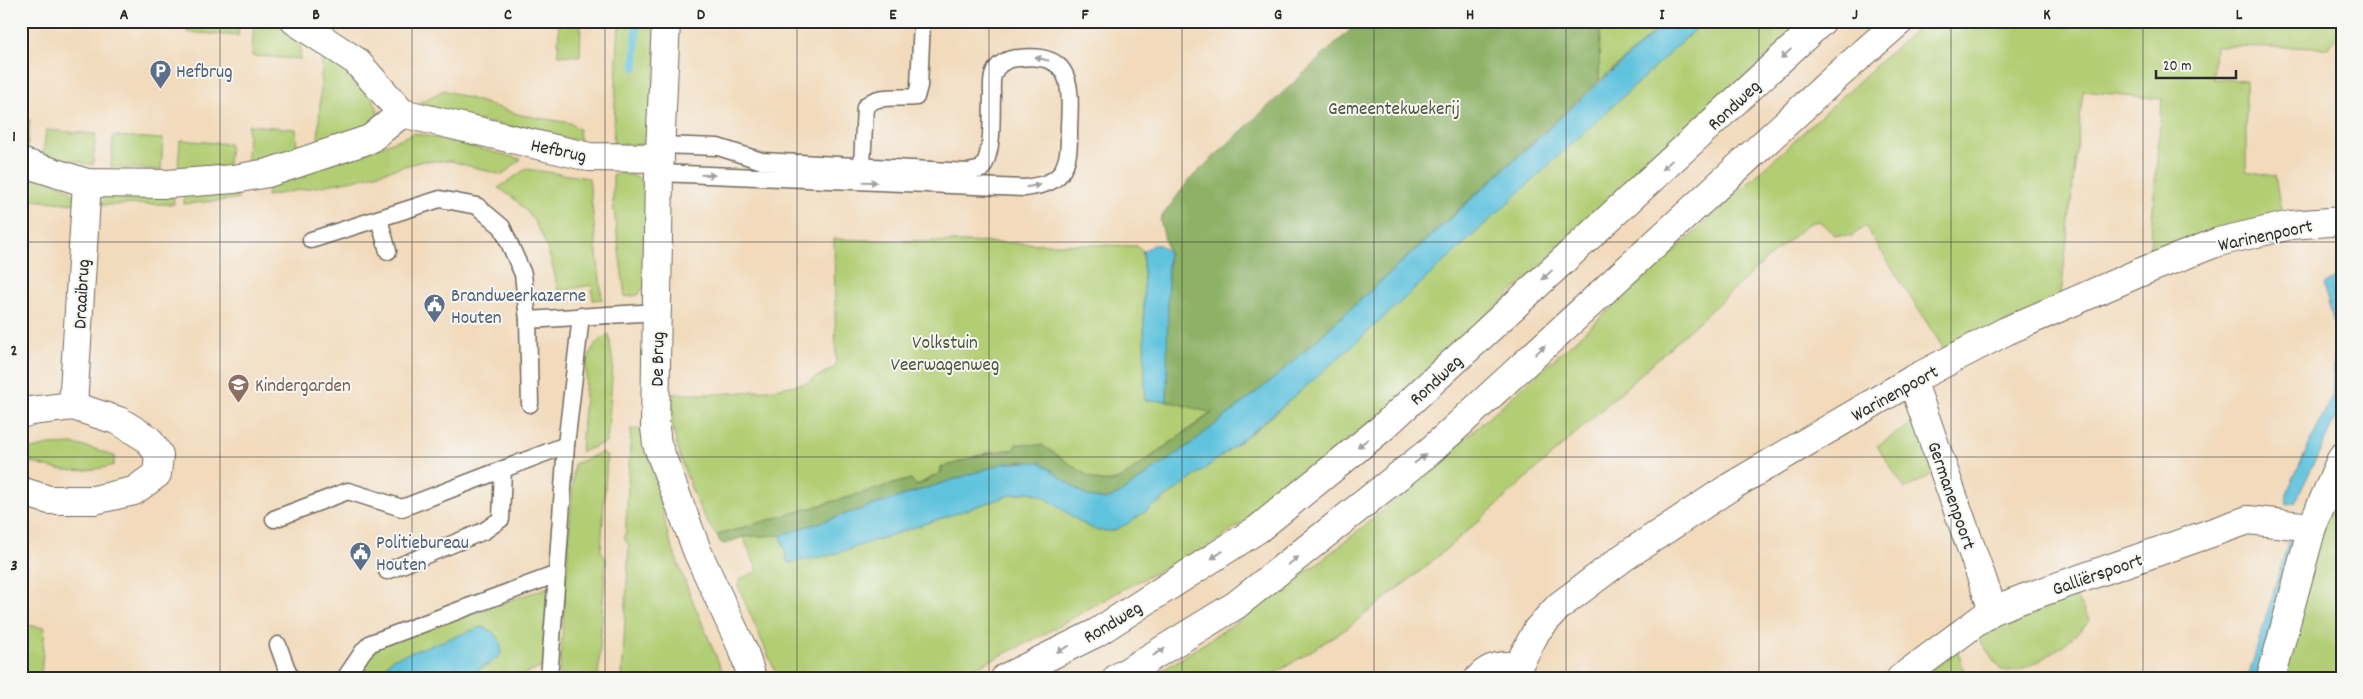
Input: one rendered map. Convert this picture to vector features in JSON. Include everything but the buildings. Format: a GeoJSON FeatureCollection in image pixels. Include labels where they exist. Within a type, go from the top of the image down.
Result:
{"type":"FeatureCollection","features":[{"type":"Feature","properties":{"kind":"street"},"geometry":{"type":"LineString","coordinates":[[21,162],[86,183],[199,182],[268,174],[370,139],[402,113],[356,61],[295,21]]}},
{"type":"Feature","properties":{"kind":"street","name":"De Brug"},"geometry":{"type":"LineString","coordinates":[[666,21],[660,159],[655,428],[657,444],[698,553],[744,652],[752,678]]}},
{"type":"Feature","properties":{"kind":"street","name":"Rondweg"},"geometry":{"type":"LineString","coordinates":[[1005,678],[1096,633],[1258,528],[1381,429],[1822,21]]}},
{"type":"Feature","properties":{"kind":"street"},"geometry":{"type":"LineString","coordinates":[[1117,678],[1236,606],[1430,451],[1836,76],[1900,21]]}},
{"type":"Feature","properties":{"kind":"street","name":"Hefbrug"},"geometry":{"type":"LineString","coordinates":[[402,113],[589,157],[660,159]]}},
{"type":"Feature","properties":{"kind":"street","name":"Draaibrug"},"geometry":{"type":"LineString","coordinates":[[73,406],[86,183]]}},
{"type":"Feature","properties":{"kind":"street","name":"Warinenpoort"},"geometry":{"type":"LineString","coordinates":[[1519,672],[1536,630],[1559,606],[1624,556],[1730,487],[1912,380],[2006,331],[2141,272],[2218,242],[2291,225],[2342,221]]}},
{"type":"Feature","properties":{"kind":"street","name":"Germanenpoort"},"geometry":{"type":"LineString","coordinates":[[1912,380],[1993,610]]}},
{"type":"Feature","properties":{"kind":"street"},"geometry":{"type":"LineString","coordinates":[[21,414],[73,406],[119,421],[148,439],[159,455],[157,474],[134,490],[94,500],[49,500],[21,491]]}},
{"type":"Feature","properties":{"kind":"street"},"geometry":{"type":"LineString","coordinates":[[2271,678],[2312,527],[2342,457]]}},
{"type":"Feature","properties":{"kind":"street","name":"Galliërspoort"},"geometry":{"type":"LineString","coordinates":[[1901,678],[1993,610],[2248,520],[2312,527]]}},
{"type":"Feature","properties":{"kind":"street"},"geometry":{"type":"LineString","coordinates":[[1479,678],[1485,671],[1501,665],[1519,672]]}},
{"type":"Feature","properties":{"kind":"lane"},"geometry":{"type":"LineString","coordinates":[[862,165],[865,107],[870,100],[916,97],[919,86],[922,21]]}},
{"type":"Feature","properties":{"kind":"lane"},"geometry":{"type":"LineString","coordinates":[[1037,57],[1053,62],[1061,68],[1067,78],[1071,91],[1068,160],[1059,176],[1046,184],[1025,188],[660,159],[718,147],[762,161],[968,172],[982,169],[988,159],[994,73],[1002,63],[1016,58],[1037,57]]}},
{"type":"Feature","properties":{"kind":"lane"},"geometry":{"type":"LineString","coordinates":[[310,240],[440,199],[477,206],[502,227],[523,274],[528,320],[530,404]]}},
{"type":"Feature","properties":{"kind":"lane"},"geometry":{"type":"LineString","coordinates":[[379,219],[388,252]]}},
{"type":"Feature","properties":{"kind":"lane"},"geometry":{"type":"LineString","coordinates":[[528,320],[657,312]]}},
{"type":"Feature","properties":{"kind":"lane"},"geometry":{"type":"LineString","coordinates":[[549,678],[566,445],[581,316]]}},
{"type":"Feature","properties":{"kind":"lane"},"geometry":{"type":"LineString","coordinates":[[274,519],[348,491],[402,508],[566,445]]}},
{"type":"Feature","properties":{"kind":"lane"},"geometry":{"type":"LineString","coordinates":[[387,571],[484,531],[501,519],[503,469]]}},
{"type":"Feature","properties":{"kind":"lane"},"geometry":{"type":"LineString","coordinates":[[345,678],[371,642],[556,574]]}},
{"type":"Feature","properties":{"kind":"lane"},"geometry":{"type":"LineString","coordinates":[[278,645],[290,678]]}},
{"type":"Feature","properties":{"kind":"green space"},"geometry":{"type":"Polygon","coordinates":[[[188,21],[239,21],[238,36],[187,32],[188,21]]]}},
{"type":"Feature","properties":{"kind":"green space"},"geometry":{"type":"Polygon","coordinates":[[[254,21],[274,21],[298,36],[301,41],[300,59],[252,56],[254,21]]]}},
{"type":"Feature","properties":{"kind":"green space"},"geometry":{"type":"Polygon","coordinates":[[[559,21],[581,21],[580,56],[558,55],[559,21]]]}},
{"type":"Feature","properties":{"kind":"green space"},"geometry":{"type":"Polygon","coordinates":[[[619,21],[659,21],[649,143],[644,145],[613,144],[619,21]]]}},
{"type":"Feature","properties":{"kind":"green space","name":"Gemeentekwekerij"},"geometry":{"type":"Polygon","coordinates":[[[1360,21],[1600,21],[1599,81],[1277,376],[1188,446],[1119,494],[1105,500],[1089,497],[1052,470],[1025,461],[1005,463],[781,535],[743,537],[724,544],[720,542],[717,535],[911,479],[916,486],[942,472],[940,468],[985,454],[1014,450],[1016,444],[1042,445],[1094,480],[1110,482],[1122,478],[1212,413],[1167,401],[1168,252],[1160,219],[1190,179],[1360,21]]]}},
{"type":"Feature","properties":{"kind":"green space"},"geometry":{"type":"Polygon","coordinates":[[[1600,21],[1667,21],[1599,81],[1600,21]]]}},
{"type":"Feature","properties":{"kind":"green space"},"geometry":{"type":"Polygon","coordinates":[[[1704,21],[1806,21],[1380,414],[1267,506],[1208,547],[1125,588],[1041,636],[954,678],[778,678],[738,586],[740,579],[758,571],[743,537],[781,535],[788,563],[831,555],[1011,495],[1029,492],[1041,495],[1085,525],[1160,502],[1263,424],[1371,329],[1704,21]]]}},
{"type":"Feature","properties":{"kind":"green space"},"geometry":{"type":"Polygon","coordinates":[[[1925,21],[2342,21],[2342,33],[2328,48],[2215,46],[2213,79],[2246,80],[2246,171],[2275,176],[2282,216],[2149,257],[2162,99],[2083,91],[2061,295],[1947,354],[1865,226],[1852,236],[1835,235],[1819,221],[1809,223],[1768,258],[1497,505],[1423,569],[1346,629],[1268,678],[1150,678],[1250,613],[1350,538],[1591,326],[1925,21]]]}},
{"type":"Feature","properties":{"kind":"green space"},"geometry":{"type":"Polygon","coordinates":[[[325,56],[362,86],[377,107],[378,116],[368,126],[318,142],[322,61],[325,56]]]}},
{"type":"Feature","properties":{"kind":"green space"},"geometry":{"type":"Polygon","coordinates":[[[444,90],[521,115],[570,123],[579,129],[580,141],[460,117],[419,103],[444,90]]]}},
{"type":"Feature","properties":{"kind":"green space"},"geometry":{"type":"Polygon","coordinates":[[[21,120],[30,120],[27,151],[21,149],[21,120]]]}},
{"type":"Feature","properties":{"kind":"green space"},"geometry":{"type":"Polygon","coordinates":[[[248,125],[296,129],[297,151],[247,161],[248,125]]]}},
{"type":"Feature","properties":{"kind":"green space"},"geometry":{"type":"Polygon","coordinates":[[[46,130],[96,134],[93,165],[43,154],[46,130]]]}},
{"type":"Feature","properties":{"kind":"green space"},"geometry":{"type":"Polygon","coordinates":[[[415,133],[521,159],[502,175],[451,161],[423,161],[354,180],[267,196],[270,182],[364,153],[415,133]]]}},
{"type":"Feature","properties":{"kind":"green space"},"geometry":{"type":"Polygon","coordinates":[[[113,136],[163,139],[161,170],[111,167],[113,136]]]}},
{"type":"Feature","properties":{"kind":"green space"},"geometry":{"type":"Polygon","coordinates":[[[180,140],[230,144],[228,165],[178,170],[180,140]]]}},
{"type":"Feature","properties":{"kind":"green space"},"geometry":{"type":"Polygon","coordinates":[[[526,169],[589,178],[602,299],[593,300],[591,285],[558,291],[551,260],[540,232],[523,207],[498,188],[526,169]]]}},
{"type":"Feature","properties":{"kind":"green space"},"geometry":{"type":"Polygon","coordinates":[[[617,172],[638,177],[647,190],[645,286],[638,295],[625,297],[613,202],[613,175],[617,172]]]}},
{"type":"Feature","properties":{"kind":"green space"},"geometry":{"type":"Polygon","coordinates":[[[21,173],[46,179],[63,186],[74,196],[77,204],[21,199],[21,173]]]}},
{"type":"Feature","properties":{"kind":"green space"},"geometry":{"type":"Polygon","coordinates":[[[235,189],[235,195],[239,199],[184,204],[184,193],[235,189]]]}},
{"type":"Feature","properties":{"kind":"green space"},"geometry":{"type":"Polygon","coordinates":[[[110,193],[173,194],[174,204],[98,205],[110,193]]]}},
{"type":"Feature","properties":{"kind":"green space","name":"Volkstuin Veerwagenweg"},"geometry":{"type":"Polygon","coordinates":[[[834,239],[1137,246],[1143,251],[1146,400],[1167,401],[1212,412],[1122,478],[1114,480],[1097,480],[1069,467],[1028,453],[1015,450],[997,451],[940,468],[942,472],[915,486],[911,479],[717,535],[710,527],[697,501],[679,453],[672,425],[673,394],[718,394],[768,390],[807,383],[836,366],[834,239]]]}},
{"type":"Feature","properties":{"kind":"green space"},"geometry":{"type":"Polygon","coordinates":[[[609,334],[613,366],[607,442],[581,452],[587,362],[595,346],[609,334]]]}},
{"type":"Feature","properties":{"kind":"green space"},"geometry":{"type":"Polygon","coordinates":[[[1919,419],[1937,472],[1905,489],[1877,446],[1919,419]]]}},
{"type":"Feature","properties":{"kind":"green space"},"geometry":{"type":"Polygon","coordinates":[[[631,429],[643,430],[669,539],[725,678],[622,678],[629,545],[625,540],[631,429]]]}},
{"type":"Feature","properties":{"kind":"green space"},"geometry":{"type":"Polygon","coordinates":[[[72,444],[95,449],[114,456],[114,465],[91,470],[68,470],[46,467],[24,459],[23,451],[49,445],[72,444]]]}},
{"type":"Feature","properties":{"kind":"green space"},"geometry":{"type":"Polygon","coordinates":[[[603,452],[607,457],[601,551],[606,559],[598,678],[559,678],[574,464],[603,452]]]}},
{"type":"Feature","properties":{"kind":"green space"},"geometry":{"type":"Polygon","coordinates":[[[2342,479],[2342,678],[2282,678],[2321,529],[2342,479]]]}},
{"type":"Feature","properties":{"kind":"green space"},"geometry":{"type":"Polygon","coordinates":[[[549,587],[543,667],[513,678],[456,678],[491,664],[382,668],[376,678],[352,678],[374,647],[549,587]]]}},
{"type":"Feature","properties":{"kind":"green space"},"geometry":{"type":"Polygon","coordinates":[[[2072,591],[2090,621],[2061,647],[2037,662],[2025,668],[2001,670],[1977,637],[2010,614],[2072,591]]]}},
{"type":"Feature","properties":{"kind":"green space"},"geometry":{"type":"Polygon","coordinates":[[[21,625],[45,627],[41,675],[21,673],[21,625]]]}},
{"type":"Feature","properties":{"kind":"green space"},"geometry":{"type":"Polygon","coordinates":[[[1957,650],[1967,678],[1917,678],[1957,650]]]}},
{"type":"Feature","properties":{"kind":"water"},"geometry":{"type":"Polygon","coordinates":[[[1667,21],[1704,21],[1330,366],[1211,464],[1127,524],[1113,531],[1098,531],[1085,525],[1041,495],[1029,492],[1011,495],[831,555],[788,563],[781,535],[1005,463],[1040,462],[1089,497],[1105,500],[1119,494],[1188,446],[1277,376],[1667,21]]]}},
{"type":"Feature","properties":{"kind":"water"},"geometry":{"type":"Polygon","coordinates":[[[1153,245],[1160,245],[1168,252],[1167,401],[1145,400],[1143,251],[1153,245]]]}},
{"type":"Feature","properties":{"kind":"water"},"geometry":{"type":"Polygon","coordinates":[[[2342,274],[2342,404],[2296,501],[2287,504],[2286,494],[2332,396],[2336,332],[2324,285],[2342,274]]]}},
{"type":"Feature","properties":{"kind":"water"},"geometry":{"type":"Polygon","coordinates":[[[2295,541],[2258,678],[2248,678],[2288,542],[2295,541]]]}},
{"type":"Feature","properties":{"kind":"water"},"geometry":{"type":"Polygon","coordinates":[[[482,627],[498,637],[501,644],[501,654],[488,664],[474,671],[442,678],[376,678],[392,659],[482,627]]]}},
{"type":"Feature","properties":{"kind":"waterway"},"geometry":{"type":"LineString","coordinates":[[635,67],[637,21]]}},
{"type":"Feature","properties":{"kind":"place","name":"Hefbrug"},"geometry":{"type":"Point","coordinates":[160,89]}},
{"type":"Feature","properties":{"kind":"place","name":"Brandweerkazerne Houten"},"geometry":{"type":"Point","coordinates":[435,324]}},
{"type":"Feature","properties":{"kind":"place","name":"Kindergarden"},"geometry":{"type":"Point","coordinates":[239,403]}},
{"type":"Feature","properties":{"kind":"place","name":"Politiebureau Houten"},"geometry":{"type":"Point","coordinates":[360,571]}}]}
